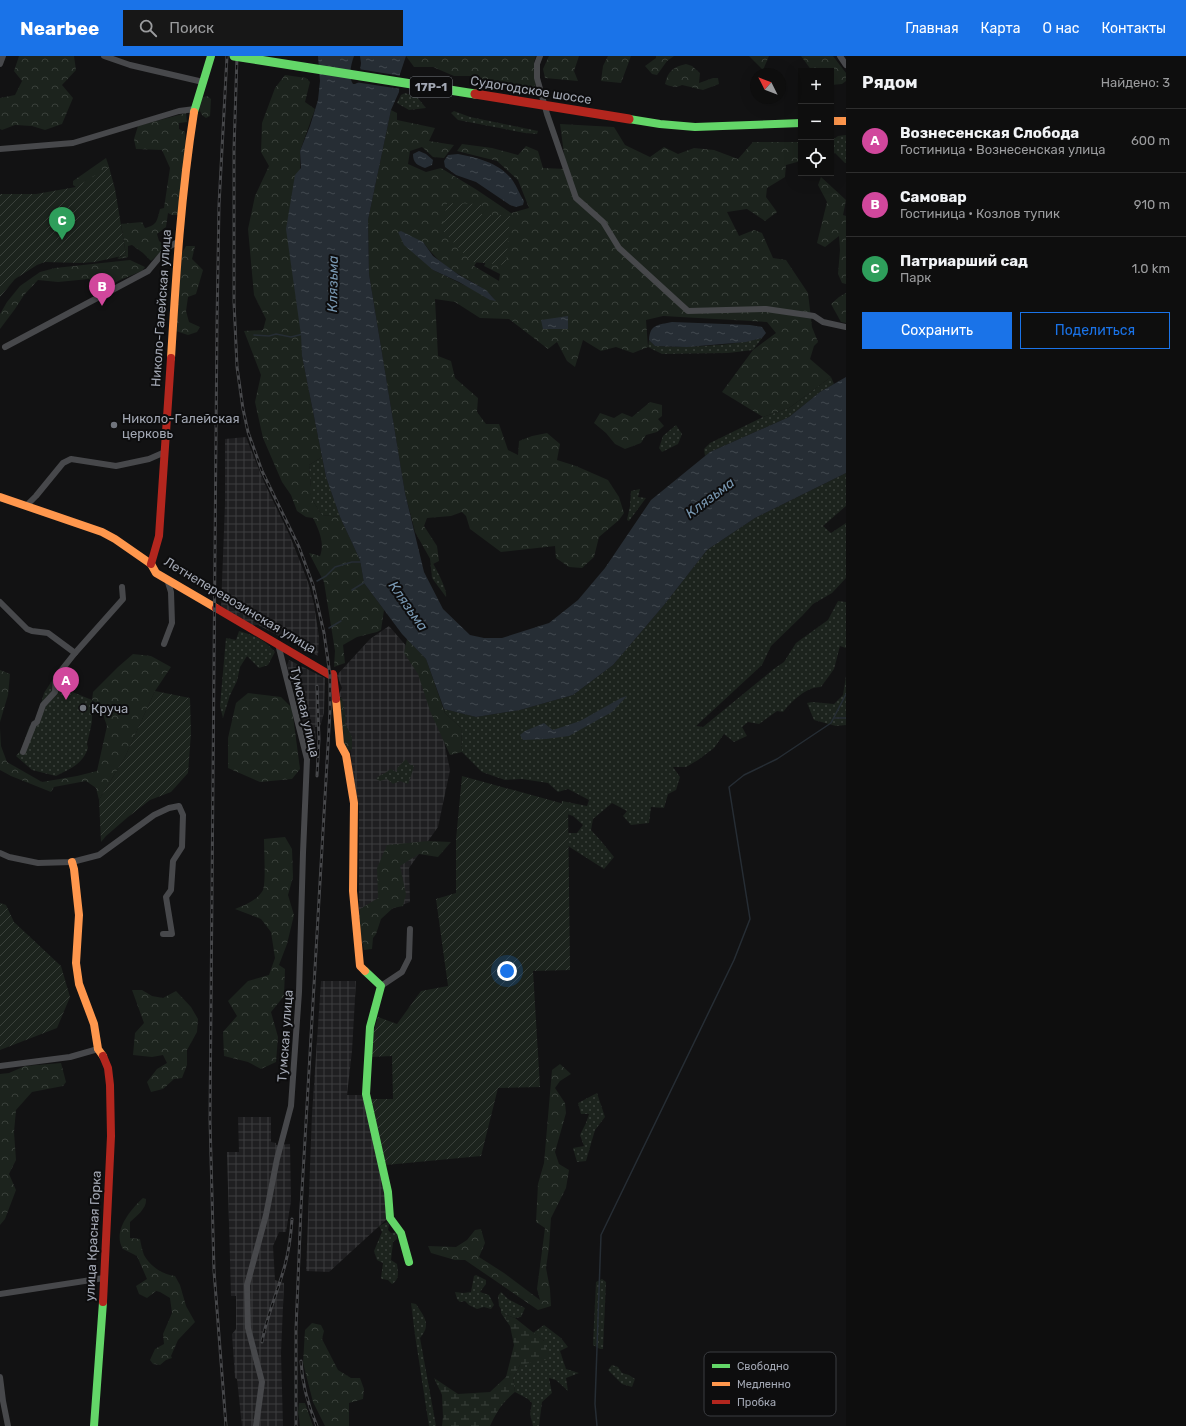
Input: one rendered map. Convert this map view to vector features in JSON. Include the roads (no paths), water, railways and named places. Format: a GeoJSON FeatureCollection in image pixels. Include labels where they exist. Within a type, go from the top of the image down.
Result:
{"type":"FeatureCollection","features":[{"type":"Feature","properties":{"kind":"street"},"geometry":{"type":"LineString","coordinates":[[0,64],[2,56]]}},
{"type":"Feature","properties":{"kind":"street"},"geometry":{"type":"LineString","coordinates":[[104,56],[130,66],[204,82]]}},
{"type":"Feature","properties":{"kind":"street","name":"Николо-Галейская улица"},"geometry":{"type":"LineString","coordinates":[[151,564],[159,536],[178,242],[189,146],[195,109],[211,56]]}},
{"type":"Feature","properties":{"kind":"street","name":"Судогодское шоссе"},"geometry":{"type":"LineString","coordinates":[[234,56],[660,124],[695,127],[798,123]]}},
{"type":"Feature","properties":{"kind":"street"},"geometry":{"type":"LineString","coordinates":[[540,56],[537,64],[537,78],[547,114],[576,198],[603,222],[619,248],[688,311],[766,309],[814,316],[823,322],[846,327]]}},
{"type":"Feature","properties":{"kind":"street"},"geometry":{"type":"LineString","coordinates":[[840,56],[846,65]]}},
{"type":"Feature","properties":{"kind":"street"},"geometry":{"type":"LineString","coordinates":[[0,149],[73,143],[179,111],[195,109]]}},
{"type":"Feature","properties":{"kind":"street"},"geometry":{"type":"LineString","coordinates":[[834,122],[846,121]]}},
{"type":"Feature","properties":{"kind":"street"},"geometry":{"type":"LineString","coordinates":[[5,347],[148,271],[168,247],[178,242]]}},
{"type":"Feature","properties":{"kind":"street"},"geometry":{"type":"LineString","coordinates":[[26,506],[63,463],[71,459],[116,466],[149,459],[165,452]]}},
{"type":"Feature","properties":{"kind":"street","name":"Летнеперевозинская улица"},"geometry":{"type":"LineString","coordinates":[[0,497],[102,532],[115,539],[151,564],[156,573],[330,675],[333,674],[340,744],[346,755],[354,803],[353,891],[360,966],[381,986]]}},
{"type":"Feature","properties":{"kind":"street"},"geometry":{"type":"LineString","coordinates":[[164,644],[172,623],[171,592],[167,579]]}},
{"type":"Feature","properties":{"kind":"street"},"geometry":{"type":"LineString","coordinates":[[23,752],[43,705],[55,692],[56,677],[75,653],[123,599],[122,587]]}},
{"type":"Feature","properties":{"kind":"street"},"geometry":{"type":"LineString","coordinates":[[0,602],[27,629],[32,632],[48,633],[75,653]]}},
{"type":"Feature","properties":{"kind":"street","name":"Тумская улица"},"geometry":{"type":"LineString","coordinates":[[256,1426],[262,1382],[248,1328],[247,1285],[266,1215],[277,1159],[291,1106],[299,992],[307,759],[278,644]]}},
{"type":"Feature","properties":{"kind":"street"},"geometry":{"type":"LineString","coordinates":[[0,853],[9,857],[38,863],[72,862],[99,855],[154,815],[169,808],[179,806],[184,815],[182,847],[173,861],[171,890],[166,897],[172,934],[163,934]]}},
{"type":"Feature","properties":{"kind":"street","name":"улица Красная Горка"},"geometry":{"type":"LineString","coordinates":[[72,862],[79,915],[76,963],[79,984],[94,1024],[98,1049],[104,1057],[108,1068],[110,1084],[111,1136],[100,1354],[94,1426]]}},
{"type":"Feature","properties":{"kind":"street"},"geometry":{"type":"LineString","coordinates":[[409,1262],[401,1233],[390,1218],[388,1192],[366,1094],[370,1027],[381,986],[402,972],[409,958],[410,929]]}},
{"type":"Feature","properties":{"kind":"street"},"geometry":{"type":"LineString","coordinates":[[0,1066],[70,1057],[98,1049]]}},
{"type":"Feature","properties":{"kind":"street"},"geometry":{"type":"LineString","coordinates":[[0,1294],[104,1278]]}},
{"type":"Feature","properties":{"kind":"street"},"geometry":{"type":"LineString","coordinates":[[0,1378],[1,1401],[8,1426]]}},
{"type":"Feature","properties":{"kind":"water","name":"Клязьма"},"geometry":{"type":"Polygon","coordinates":[[[318,56],[354,56],[350,74],[351,81],[355,84],[359,82],[361,63],[360,56],[406,56],[400,74],[399,92],[391,110],[368,220],[369,274],[405,493],[424,572],[443,609],[470,635],[484,638],[502,638],[549,623],[578,600],[605,568],[651,500],[710,452],[789,417],[820,392],[846,377],[846,473],[755,518],[707,550],[664,605],[613,665],[573,695],[520,710],[476,717],[444,709],[426,659],[402,634],[364,583],[360,560],[340,517],[326,477],[302,356],[301,335],[286,229],[295,175],[301,168],[300,151],[318,100],[320,81],[318,56]]]}},
{"type":"Feature","properties":{"kind":"water"},"geometry":{"type":"Polygon","coordinates":[[[419,151],[426,154],[433,160],[432,165],[425,168],[416,163],[413,154],[419,151]]]}},
{"type":"Feature","properties":{"kind":"water"},"geometry":{"type":"Polygon","coordinates":[[[458,154],[474,157],[488,162],[502,170],[513,181],[524,201],[523,205],[516,207],[510,205],[476,182],[456,175],[445,167],[444,161],[448,155],[458,154]]]}},
{"type":"Feature","properties":{"kind":"water"},"geometry":{"type":"Polygon","coordinates":[[[401,231],[423,242],[433,256],[459,275],[486,290],[496,301],[490,300],[459,282],[433,270],[404,245],[398,232],[401,231]]]}},
{"type":"Feature","properties":{"kind":"water"},"geometry":{"type":"Polygon","coordinates":[[[568,316],[568,329],[543,329],[541,320],[568,316]]]}},
{"type":"Feature","properties":{"kind":"water"},"geometry":{"type":"Polygon","coordinates":[[[672,322],[750,325],[762,327],[766,333],[762,338],[746,342],[687,347],[655,346],[649,340],[653,328],[672,322]]]}},
{"type":"Feature","properties":{"kind":"water"},"geometry":{"type":"Polygon","coordinates":[[[627,696],[612,712],[569,736],[523,740],[520,735],[525,731],[544,723],[553,730],[580,721],[627,696]]]}},
{"type":"Feature","properties":{"kind":"waterway"},"geometry":{"type":"LineString","coordinates":[[254,335],[269,336],[276,334],[291,337],[303,334]]}},
{"type":"Feature","properties":{"kind":"waterway"},"geometry":{"type":"LineString","coordinates":[[317,581],[326,576],[335,567],[352,562],[361,562]]}},
{"type":"Feature","properties":{"kind":"waterway"},"geometry":{"type":"LineString","coordinates":[[352,590],[365,582]]}},
{"type":"Feature","properties":{"kind":"waterway"},"geometry":{"type":"LineString","coordinates":[[329,628],[341,621]]}},
{"type":"Feature","properties":{"kind":"waterway"},"geometry":{"type":"LineString","coordinates":[[597,1426],[595,1404],[601,1235],[734,960],[750,919],[729,787],[744,775],[777,759],[831,723],[846,694]]}},
{"type":"Feature","properties":{"kind":"waterway"},"geometry":{"type":"LineString","coordinates":[[834,718],[846,718]]}},
{"type":"Feature","properties":{"kind":"railway"},"geometry":{"type":"LineString","coordinates":[[226,1426],[214,1271],[210,1120],[217,322],[219,205],[227,56]]}},
{"type":"Feature","properties":{"kind":"railway"},"geometry":{"type":"LineString","coordinates":[[237,56],[234,149],[234,302],[237,367],[243,409],[248,432],[262,471],[299,547],[313,585],[324,633],[330,675],[330,711],[301,1208],[296,1329],[296,1426]]}},
{"type":"Feature","properties":{"kind":"railway"},"geometry":{"type":"LineString","coordinates":[[317,686],[319,739],[317,776]]}},
{"type":"Feature","properties":{"kind":"railway"},"geometry":{"type":"LineString","coordinates":[[262,1342],[286,1259],[290,1242],[292,1219]]}},
{"type":"Feature","properties":{"kind":"railway"},"geometry":{"type":"LineString","coordinates":[[301,1361],[306,1394],[317,1426]]}},
{"type":"Feature","properties":{"kind":"place","name":"Патриарший сад"},"geometry":{"type":"Point","coordinates":[62,240]}},
{"type":"Feature","properties":{"kind":"place","name":"Самовар"},"geometry":{"type":"Point","coordinates":[102,306]}},
{"type":"Feature","properties":{"kind":"place","name":"Николо-Галейская церковь"},"geometry":{"type":"Point","coordinates":[114,425]}},
{"type":"Feature","properties":{"kind":"place","name":"Вознесенская Слобода"},"geometry":{"type":"Point","coordinates":[66,700]}},
{"type":"Feature","properties":{"kind":"place","name":"Круча"},"geometry":{"type":"Point","coordinates":[83,708]}}]}
